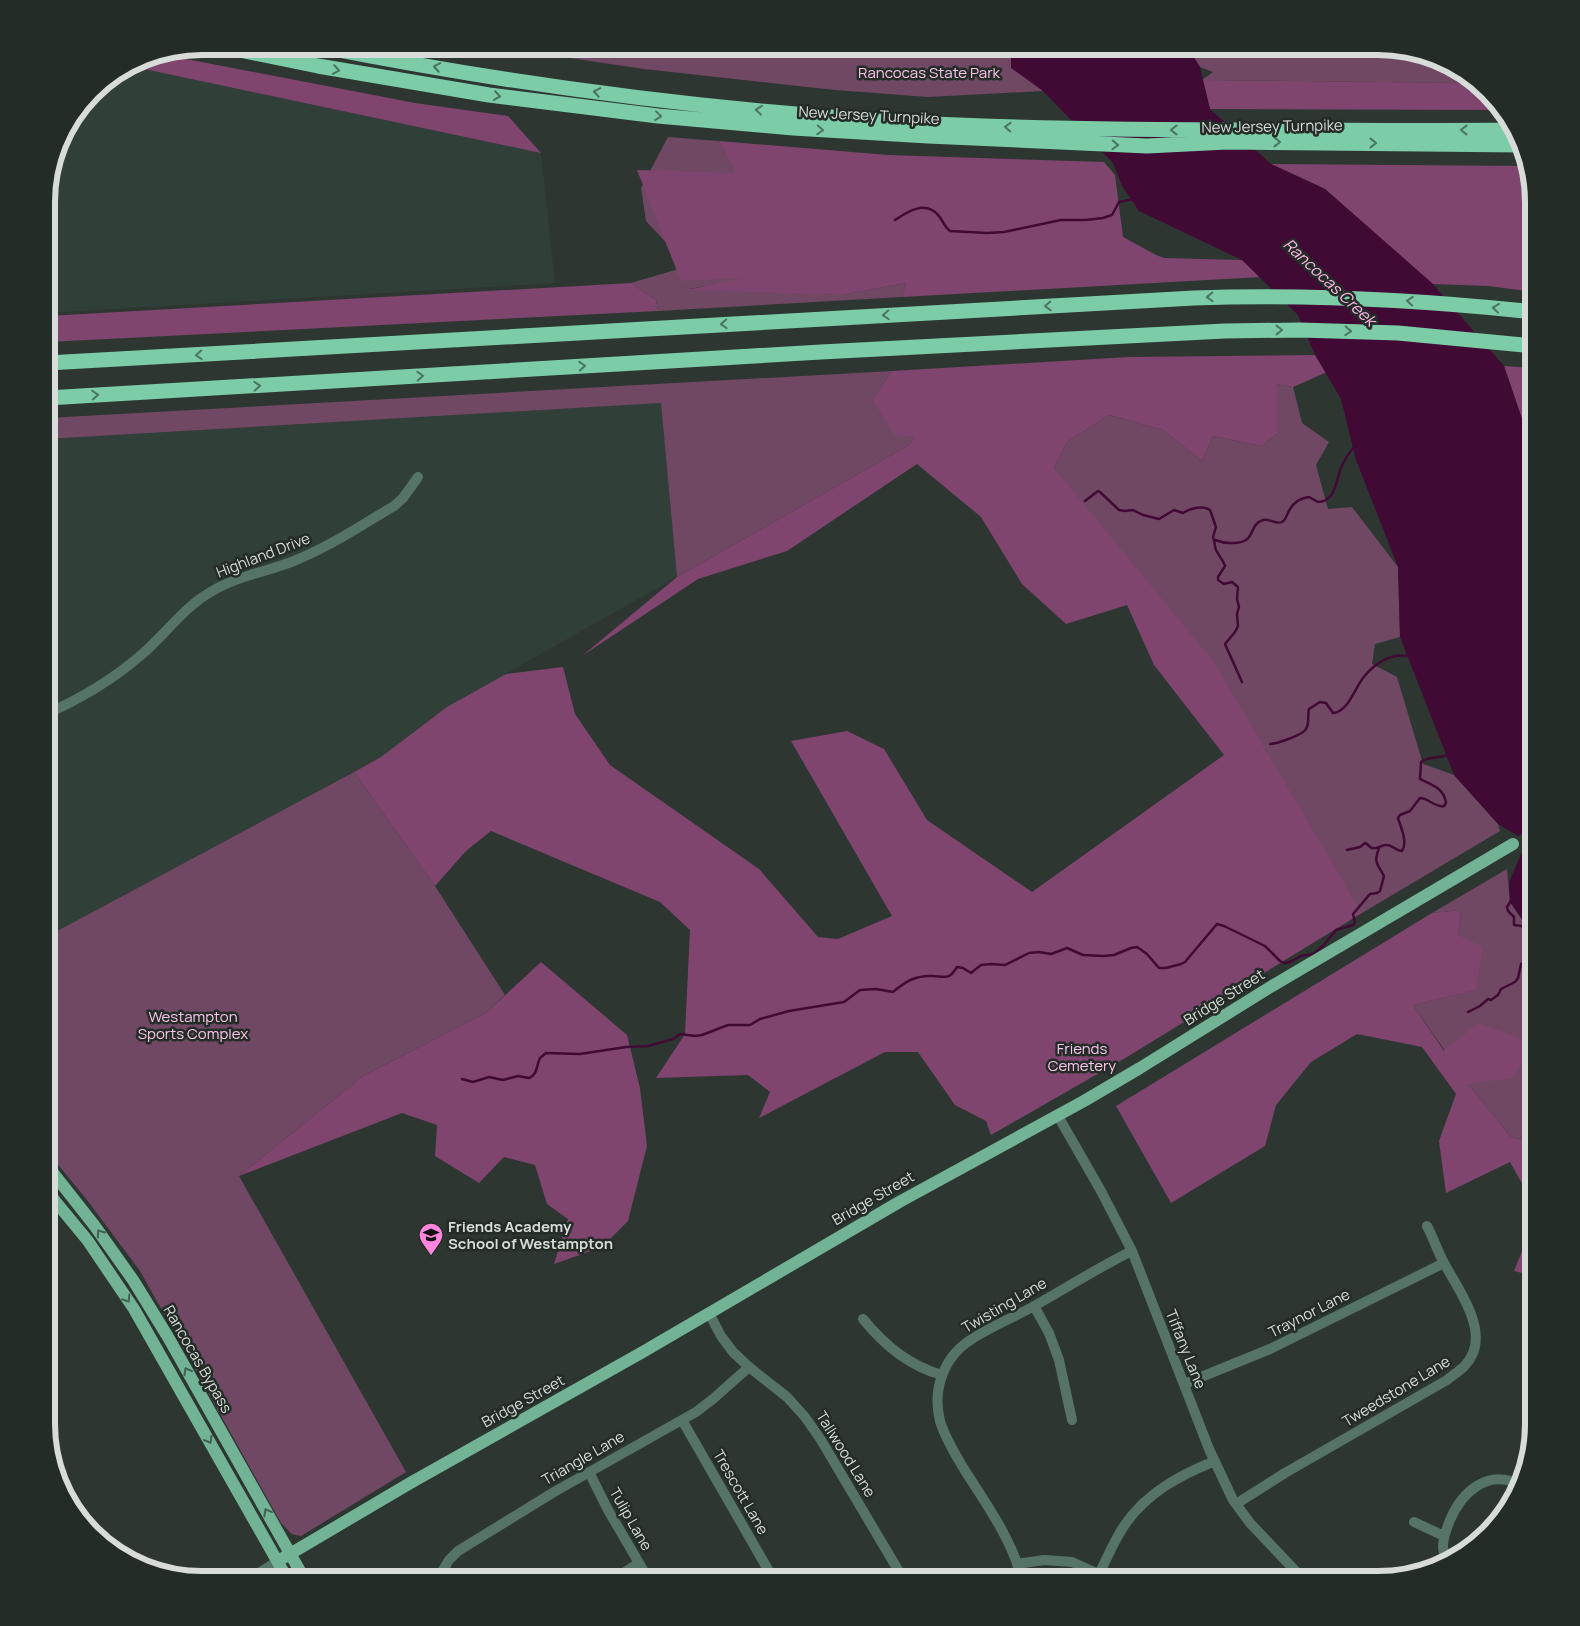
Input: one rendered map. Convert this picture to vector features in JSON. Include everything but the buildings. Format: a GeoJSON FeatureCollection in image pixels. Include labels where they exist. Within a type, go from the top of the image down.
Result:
{"type":"FeatureCollection","features":[{"type":"Feature","properties":{"kind":"highway","name":"New Jersey Turnpike"},"geometry":{"type":"LineString","coordinates":[[264,55],[421,84],[600,110],[793,128],[1147,146],[1227,142],[1513,145]]}},
{"type":"Feature","properties":{"kind":"highway","name":"New Jersey Turnpike"},"geometry":{"type":"LineString","coordinates":[[370,55],[639,98],[820,116],[916,123],[1057,128],[1310,131],[1506,130]]}},
{"type":"Feature","properties":{"kind":"highway"},"geometry":{"type":"LineString","coordinates":[[55,362],[1176,298],[1259,296],[1382,299],[1525,311]]}},
{"type":"Feature","properties":{"kind":"highway"},"geometry":{"type":"LineString","coordinates":[[55,397],[1191,332],[1327,330],[1495,341],[1525,345]]}},
{"type":"Feature","properties":{"kind":"main road","name":"Bridge Street"},"geometry":{"type":"LineString","coordinates":[[278,1561],[901,1201],[1126,1077],[1335,948],[1513,844]]}},
{"type":"Feature","properties":{"kind":"main road","name":"Rancocas Bypass"},"geometry":{"type":"LineString","coordinates":[[55,1175],[94,1225],[133,1280],[168,1337],[300,1571]]}},
{"type":"Feature","properties":{"kind":"main road","name":"Rancocas Bypass"},"geometry":{"type":"LineString","coordinates":[[55,1201],[88,1241],[134,1309],[283,1571]]}},
{"type":"Feature","properties":{"kind":"street","name":"Highland Drive"},"geometry":{"type":"LineString","coordinates":[[55,710],[86,695],[123,669],[140,656],[190,607],[208,593],[240,577],[294,561],[320,549],[394,506],[403,498],[418,478]]}},
{"type":"Feature","properties":{"kind":"street","name":"Tiffany Lane"},"geometry":{"type":"LineString","coordinates":[[1058,1116],[1132,1250],[1226,1488],[1236,1504],[1269,1544],[1295,1571]]}},
{"type":"Feature","properties":{"kind":"street","name":"Tweedstone Lane"},"geometry":{"type":"LineString","coordinates":[[1236,1504],[1285,1473],[1447,1380],[1462,1370],[1473,1354],[1476,1336],[1467,1306],[1427,1226]]}},
{"type":"Feature","properties":{"kind":"street","name":"Twisting Lane"},"geometry":{"type":"LineString","coordinates":[[1019,1571],[1011,1549],[950,1444],[940,1423],[938,1401],[942,1374],[954,1353],[967,1342],[1132,1250]]}},
{"type":"Feature","properties":{"kind":"street","name":"Traynor Lane"},"geometry":{"type":"LineString","coordinates":[[1184,1384],[1270,1349],[1444,1263]]}},
{"type":"Feature","properties":{"kind":"street"},"geometry":{"type":"LineString","coordinates":[[1034,1306],[1049,1333],[1059,1360],[1072,1420]]}},
{"type":"Feature","properties":{"kind":"street","name":"Tallwood Lane"},"geometry":{"type":"LineString","coordinates":[[709,1313],[721,1336],[733,1352],[787,1397],[805,1417],[821,1440],[899,1571]]}},
{"type":"Feature","properties":{"kind":"street"},"geometry":{"type":"LineString","coordinates":[[863,1318],[887,1345],[902,1357],[924,1369],[942,1374]]}},
{"type":"Feature","properties":{"kind":"street","name":"Triangle Lane"},"geometry":{"type":"LineString","coordinates":[[442,1571],[449,1560],[458,1551],[589,1472],[705,1406],[749,1367]]}},
{"type":"Feature","properties":{"kind":"street","name":"Trescott Lane"},"geometry":{"type":"LineString","coordinates":[[682,1420],[769,1571]]}},
{"type":"Feature","properties":{"kind":"street"},"geometry":{"type":"LineString","coordinates":[[1101,1571],[1124,1526],[1144,1502],[1183,1474],[1214,1461]]}},
{"type":"Feature","properties":{"kind":"street","name":"Tulip Lane"},"geometry":{"type":"LineString","coordinates":[[589,1472],[608,1510],[645,1571]]}},
{"type":"Feature","properties":{"kind":"street"},"geometry":{"type":"LineString","coordinates":[[1444,1555],[1442,1548],[1444,1536],[1460,1502],[1472,1488],[1495,1480],[1513,1482]]}},
{"type":"Feature","properties":{"kind":"street"},"geometry":{"type":"LineString","coordinates":[[1414,1522],[1444,1536]]}},
{"type":"Feature","properties":{"kind":"street"},"geometry":{"type":"LineString","coordinates":[[1017,1564],[1044,1560],[1063,1561],[1083,1566],[1093,1571]]}},
{"type":"Feature","properties":{"kind":"street","name":"Bridge Street"},"geometry":{"type":"LineString","coordinates":[[264,1571],[278,1561]]}},
{"type":"Feature","properties":{"kind":"street"},"geometry":{"type":"LineString","coordinates":[[627,1571],[640,1563]]}},
{"type":"Feature","properties":{"kind":"shaded area"},"geometry":{"type":"Polygon","coordinates":[[[141,68],[541,153],[555,283],[55,313],[55,192],[60,164],[70,137],[85,113],[105,91],[141,68]]]}},
{"type":"Feature","properties":{"kind":"shaded area"},"geometry":{"type":"Polygon","coordinates":[[[661,403],[677,577],[447,707],[381,757],[55,932],[55,439],[661,403]]]}},
{"type":"Feature","properties":{"kind":"green space","name":"Rancocas State Park"},"geometry":{"type":"Polygon","coordinates":[[[550,55],[1084,55],[1043,91],[928,97],[835,90],[644,69],[550,55]]]}},
{"type":"Feature","properties":{"kind":"green space"},"geometry":{"type":"Polygon","coordinates":[[[1192,55],[1388,55],[1416,60],[1434,66],[1464,83],[1202,80],[1213,72],[1200,67],[1192,55]]]}},
{"type":"Feature","properties":{"kind":"green space"},"geometry":{"type":"Polygon","coordinates":[[[178,57],[415,103],[508,116],[541,153],[141,68],[178,57]]]}},
{"type":"Feature","properties":{"kind":"green space"},"geometry":{"type":"Polygon","coordinates":[[[1202,80],[1464,83],[1493,110],[1210,109],[1202,80]]]}},
{"type":"Feature","properties":{"kind":"green space"},"geometry":{"type":"Polygon","coordinates":[[[668,137],[719,141],[776,244],[752,277],[690,289],[842,295],[906,283],[902,297],[658,311],[656,300],[631,283],[706,261],[673,250],[646,221],[641,188],[668,137]]]}},
{"type":"Feature","properties":{"kind":"green space"},"geometry":{"type":"Polygon","coordinates":[[[719,141],[888,155],[1104,162],[1115,175],[1123,237],[1164,258],[1242,260],[1261,277],[902,297],[906,283],[842,295],[687,290],[742,278],[681,281],[637,170],[736,173],[719,141]]]}},
{"type":"Feature","properties":{"kind":"green space"},"geometry":{"type":"Polygon","coordinates":[[[1271,164],[1520,166],[1525,202],[1525,291],[1489,286],[1432,284],[1325,189],[1271,164]]]}},
{"type":"Feature","properties":{"kind":"green space"},"geometry":{"type":"Polygon","coordinates":[[[631,283],[656,300],[658,311],[55,342],[55,316],[631,283]]]}},
{"type":"Feature","properties":{"kind":"green space","name":"Friends Cemetery"},"geometry":{"type":"Polygon","coordinates":[[[1315,355],[1327,372],[1293,387],[1277,384],[1277,434],[1261,446],[1213,436],[1202,461],[1163,430],[1109,415],[1067,442],[1054,468],[1213,661],[1362,913],[1127,1057],[991,1135],[986,1121],[955,1105],[918,1052],[885,1052],[759,1118],[770,1092],[748,1075],[656,1078],[685,1034],[690,930],[660,902],[491,831],[466,851],[435,886],[354,772],[381,757],[447,707],[506,674],[563,667],[575,714],[610,765],[759,869],[818,937],[838,939],[892,916],[791,741],[847,731],[884,749],[927,820],[1032,892],[1224,755],[1154,665],[1127,605],[1066,624],[1022,584],[981,517],[917,464],[787,551],[698,579],[582,656],[677,577],[909,445],[915,437],[895,435],[872,400],[892,371],[1129,357],[1315,355]]]}},
{"type":"Feature","properties":{"kind":"green space"},"geometry":{"type":"Polygon","coordinates":[[[1504,366],[1525,367],[1525,428],[1504,366]]]}},
{"type":"Feature","properties":{"kind":"green space"},"geometry":{"type":"Polygon","coordinates":[[[892,371],[872,400],[915,437],[909,445],[677,577],[661,403],[55,439],[55,418],[892,371]]]}},
{"type":"Feature","properties":{"kind":"green space"},"geometry":{"type":"Polygon","coordinates":[[[1277,384],[1293,387],[1302,423],[1329,442],[1316,465],[1328,509],[1352,507],[1398,567],[1400,637],[1375,644],[1372,664],[1397,677],[1423,764],[1454,775],[1498,824],[1500,831],[1362,913],[1322,847],[1054,468],[1067,442],[1109,415],[1163,430],[1202,461],[1213,436],[1261,446],[1277,434],[1277,384]]]}},
{"type":"Feature","properties":{"kind":"green space","name":"Westampton Sports Complex"},"geometry":{"type":"Polygon","coordinates":[[[354,772],[435,886],[505,995],[486,1013],[363,1076],[239,1176],[406,1472],[301,1536],[292,1534],[281,1523],[140,1271],[55,1161],[55,932],[354,772]]]}},
{"type":"Feature","properties":{"kind":"green space"},"geometry":{"type":"Polygon","coordinates":[[[1507,869],[1510,902],[1525,924],[1525,1141],[1511,1137],[1468,1084],[1413,1005],[1475,990],[1458,935],[1461,910],[1432,913],[1507,869]]]}},
{"type":"Feature","properties":{"kind":"green space"},"geometry":{"type":"Polygon","coordinates":[[[1461,910],[1458,935],[1483,947],[1476,990],[1413,1005],[1444,1051],[1478,1023],[1522,1039],[1525,1047],[1525,1059],[1512,1078],[1468,1084],[1511,1137],[1525,1141],[1524,1187],[1510,1162],[1446,1193],[1439,1141],[1456,1094],[1422,1047],[1357,1034],[1311,1062],[1276,1105],[1265,1146],[1171,1203],[1116,1106],[1432,913],[1461,910]]]}},
{"type":"Feature","properties":{"kind":"green space"},"geometry":{"type":"Polygon","coordinates":[[[541,962],[627,1035],[640,1088],[647,1146],[628,1221],[602,1247],[554,1264],[568,1219],[547,1204],[535,1165],[504,1157],[479,1183],[435,1156],[437,1125],[402,1113],[239,1176],[363,1076],[486,1013],[541,962]]]}},
{"type":"Feature","properties":{"kind":"green space"},"geometry":{"type":"Polygon","coordinates":[[[1525,1244],[1525,1274],[1514,1271],[1525,1244]]]}},
{"type":"Feature","properties":{"kind":"water","name":"Rancocas Creek"},"geometry":{"type":"Polygon","coordinates":[[[1011,55],[1192,55],[1200,67],[1210,109],[1271,164],[1325,189],[1432,283],[1504,366],[1525,428],[1525,833],[1518,836],[1498,824],[1454,775],[1400,637],[1398,567],[1356,460],[1341,399],[1315,355],[1298,315],[1242,260],[1139,211],[1122,186],[1113,163],[1043,91],[1011,68],[1011,55]]]}},
{"type":"Feature","properties":{"kind":"water"},"geometry":{"type":"Polygon","coordinates":[[[1525,849],[1525,924],[1510,902],[1509,882],[1525,849]]]}},
{"type":"Feature","properties":{"kind":"waterway"},"geometry":{"type":"LineString","coordinates":[[895,220],[916,209],[927,208],[938,215],[950,231],[1004,232],[1061,220],[1103,218],[1112,215],[1119,202],[1134,199]]}},
{"type":"Feature","properties":{"kind":"waterway"},"geometry":{"type":"LineString","coordinates":[[1215,540],[1231,543],[1245,541],[1258,522],[1263,520],[1277,523],[1282,522],[1296,502],[1301,499],[1309,497],[1318,502],[1324,501],[1332,494],[1344,462],[1354,447]]}},
{"type":"Feature","properties":{"kind":"waterway"},"geometry":{"type":"LineString","coordinates":[[1085,501],[1098,491],[1119,510],[1133,510],[1159,519],[1174,510],[1183,513],[1197,508],[1207,508],[1210,510],[1216,527],[1213,537],[1215,548],[1225,566],[1218,580],[1224,584],[1232,582],[1238,587],[1238,626],[1225,644],[1242,682]]}},
{"type":"Feature","properties":{"kind":"waterway"},"geometry":{"type":"LineString","coordinates":[[1270,744],[1289,739],[1304,731],[1308,724],[1309,709],[1320,702],[1326,703],[1333,713],[1343,709],[1371,669],[1387,658],[1406,656],[1408,654]]}},
{"type":"Feature","properties":{"kind":"waterway"},"geometry":{"type":"LineString","coordinates":[[1347,850],[1360,847],[1365,843],[1372,848],[1387,845],[1402,851],[1404,839],[1398,818],[1400,815],[1410,811],[1420,798],[1441,806],[1444,806],[1446,803],[1440,790],[1420,779],[1421,762],[1426,759],[1448,755]]}},
{"type":"Feature","properties":{"kind":"waterway"},"geometry":{"type":"LineString","coordinates":[[462,1079],[473,1082],[489,1077],[503,1080],[518,1076],[529,1078],[535,1072],[540,1058],[546,1053],[580,1054],[626,1047],[648,1046],[673,1039],[680,1034],[702,1035],[728,1025],[750,1025],[760,1019],[789,1011],[844,1002],[860,990],[876,989],[893,992],[916,978],[949,976],[957,967],[971,973],[981,965],[1005,965],[1029,953],[1051,954],[1067,948],[1083,955],[1104,956],[1114,955],[1137,947],[1147,954],[1159,968],[1166,968],[1185,962],[1217,924],[1265,946],[1280,961],[1284,963],[1290,962],[1301,956],[1313,954],[1322,947],[1336,930],[1353,925],[1355,922],[1353,914],[1370,894],[1380,891],[1384,876],[1376,861],[1379,848]]}},
{"type":"Feature","properties":{"kind":"waterway"},"geometry":{"type":"LineString","coordinates":[[1512,899],[1507,907],[1508,911],[1514,917],[1514,925],[1522,926],[1525,930]]}},
{"type":"Feature","properties":{"kind":"waterway"},"geometry":{"type":"LineString","coordinates":[[1468,1012],[1480,1006],[1488,999],[1491,1000],[1498,995],[1501,989],[1515,982],[1518,978],[1521,964],[1525,961]]}},
{"type":"Feature","properties":{"kind":"place","name":"Friends Academy School of Westampton"},"geometry":{"type":"Point","coordinates":[431,1256]}}]}
